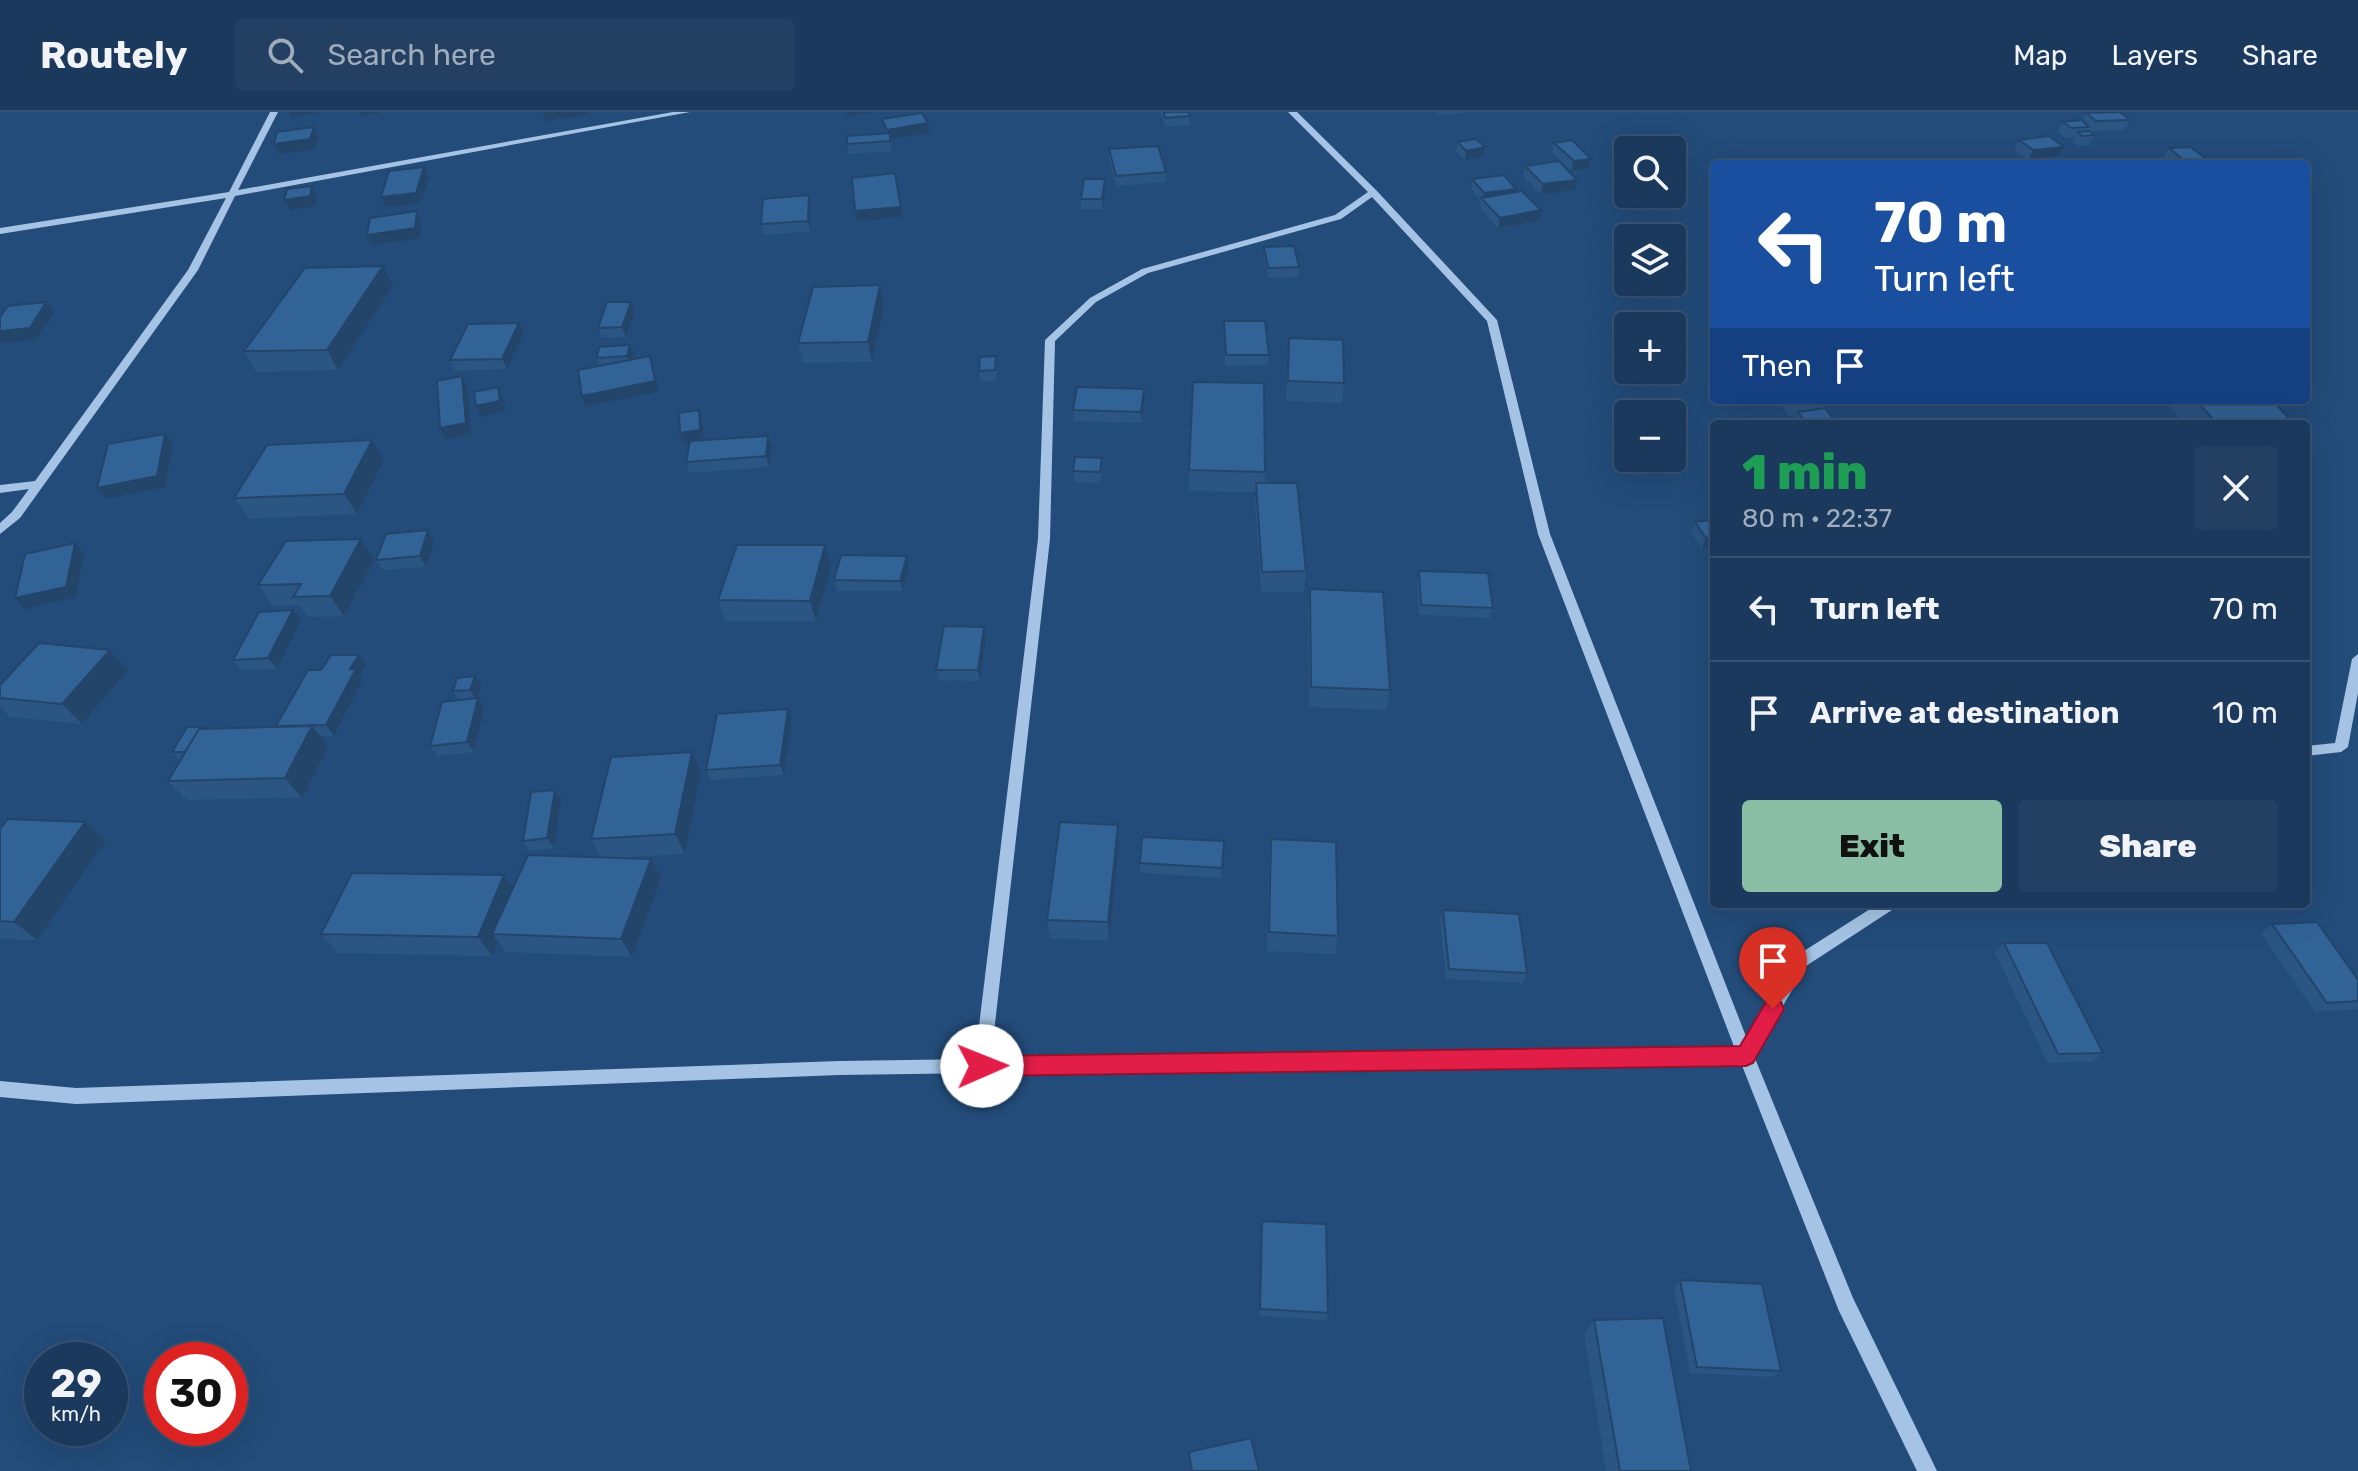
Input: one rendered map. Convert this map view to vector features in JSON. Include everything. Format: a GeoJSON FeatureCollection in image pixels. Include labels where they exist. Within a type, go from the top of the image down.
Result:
{"type":"FeatureCollection","features":[{"type":"Feature","properties":{"kind":"street"},"geometry":{"type":"LineString","coordinates":[[0,530],[38,484],[193,270],[274,112]]}},
{"type":"Feature","properties":{"kind":"street"},"geometry":{"type":"LineString","coordinates":[[0,231],[232,194],[686,112]]}},
{"type":"Feature","properties":{"kind":"street"},"geometry":{"type":"LineString","coordinates":[[1292,112],[1373,192],[1492,320],[1544,534],[1746,1056],[1846,1304],[1927,1471]]}},
{"type":"Feature","properties":{"kind":"street"},"geometry":{"type":"LineString","coordinates":[[982,1066],[1043,555],[1050,340],[1093,300],[1145,271],[1338,217],[1373,192]]}},
{"type":"Feature","properties":{"kind":"street"},"geometry":{"type":"LineString","coordinates":[[0,489],[38,484]]}},
{"type":"Feature","properties":{"kind":"street"},"geometry":{"type":"LineString","coordinates":[[2310,751],[2341,747],[2358,659]]}},
{"type":"Feature","properties":{"kind":"street"},"geometry":{"type":"LineString","coordinates":[[1746,1056],[1801,961],[1884,908]]}},
{"type":"Feature","properties":{"kind":"street"},"geometry":{"type":"LineString","coordinates":[[0,1089],[76,1096],[982,1066],[1746,1056]]}},
{"type":"Feature","properties":{"kind":"building"},"geometry":{"type":"Polygon","coordinates":[[[1164,112],[1188,112],[1190,116],[1165,118],[1164,112]]]}},
{"type":"Feature","properties":{"kind":"building"},"geometry":{"type":"Polygon","coordinates":[[[2120,112],[2130,120],[2096,121],[2086,113],[2120,112]]]}},
{"type":"Feature","properties":{"kind":"building"},"geometry":{"type":"Polygon","coordinates":[[[922,113],[928,123],[887,130],[882,119],[922,113]]]}},
{"type":"Feature","properties":{"kind":"building"},"geometry":{"type":"Polygon","coordinates":[[[2082,120],[2089,127],[2071,128],[2063,122],[2082,120]]]}},
{"type":"Feature","properties":{"kind":"building"},"geometry":{"type":"Polygon","coordinates":[[[314,127],[310,139],[274,144],[277,132],[314,127]]]}},
{"type":"Feature","properties":{"kind":"building"},"geometry":{"type":"Polygon","coordinates":[[[2089,131],[2094,135],[2082,136],[2078,132],[2089,131]]]}},
{"type":"Feature","properties":{"kind":"building"},"geometry":{"type":"Polygon","coordinates":[[[890,133],[890,141],[847,144],[847,136],[890,133]]]}},
{"type":"Feature","properties":{"kind":"building"},"geometry":{"type":"Polygon","coordinates":[[[2049,136],[2064,147],[2033,150],[2019,140],[2049,136]]]}},
{"type":"Feature","properties":{"kind":"building"},"geometry":{"type":"Polygon","coordinates":[[[1476,139],[1485,147],[1466,151],[1458,142],[1476,139]]]}},
{"type":"Feature","properties":{"kind":"building"},"geometry":{"type":"Polygon","coordinates":[[[1572,140],[1591,159],[1574,161],[1554,143],[1572,140]]]}},
{"type":"Feature","properties":{"kind":"building"},"geometry":{"type":"Polygon","coordinates":[[[1158,146],[1166,172],[1116,176],[1109,149],[1158,146]]]}},
{"type":"Feature","properties":{"kind":"building"},"geometry":{"type":"Polygon","coordinates":[[[2190,147],[2208,160],[2184,160],[2169,148],[2190,147]]]}},
{"type":"Feature","properties":{"kind":"building"},"geometry":{"type":"Polygon","coordinates":[[[1559,161],[1577,180],[1543,184],[1525,166],[1559,161]]]}},
{"type":"Feature","properties":{"kind":"building"},"geometry":{"type":"Polygon","coordinates":[[[424,167],[416,193],[381,197],[389,171],[424,167]]]}},
{"type":"Feature","properties":{"kind":"building"},"geometry":{"type":"Polygon","coordinates":[[[895,173],[901,207],[855,211],[852,178],[895,173]]]}},
{"type":"Feature","properties":{"kind":"building"},"geometry":{"type":"Polygon","coordinates":[[[1504,175],[1516,189],[1484,193],[1472,179],[1504,175]]]}},
{"type":"Feature","properties":{"kind":"building"},"geometry":{"type":"Polygon","coordinates":[[[1084,179],[1105,179],[1102,199],[1081,199],[1084,179]]]}},
{"type":"Feature","properties":{"kind":"building"},"geometry":{"type":"Polygon","coordinates":[[[312,186],[310,196],[284,200],[287,189],[312,186]]]}},
{"type":"Feature","properties":{"kind":"building"},"geometry":{"type":"Polygon","coordinates":[[[1522,191],[1541,210],[1500,218],[1481,198],[1522,191]]]}},
{"type":"Feature","properties":{"kind":"building"},"geometry":{"type":"Polygon","coordinates":[[[809,195],[808,221],[761,224],[763,199],[809,195]]]}},
{"type":"Feature","properties":{"kind":"building"},"geometry":{"type":"Polygon","coordinates":[[[417,211],[415,228],[367,235],[370,218],[417,211]]]}},
{"type":"Feature","properties":{"kind":"building"},"geometry":{"type":"Polygon","coordinates":[[[1294,246],[1299,267],[1268,268],[1264,247],[1294,246]]]}},
{"type":"Feature","properties":{"kind":"building"},"geometry":{"type":"Polygon","coordinates":[[[383,266],[327,350],[244,351],[305,268],[383,266]]]}},
{"type":"Feature","properties":{"kind":"building"},"geometry":{"type":"Polygon","coordinates":[[[880,285],[868,342],[798,343],[813,287],[880,285]]]}},
{"type":"Feature","properties":{"kind":"building"},"geometry":{"type":"Polygon","coordinates":[[[46,302],[30,328],[0,331],[0,317],[8,306],[46,302]]]}},
{"type":"Feature","properties":{"kind":"building"},"geometry":{"type":"Polygon","coordinates":[[[607,302],[631,302],[622,327],[598,328],[607,302]]]}},
{"type":"Feature","properties":{"kind":"building"},"geometry":{"type":"Polygon","coordinates":[[[1224,321],[1265,321],[1269,355],[1226,355],[1224,321]]]}},
{"type":"Feature","properties":{"kind":"building"},"geometry":{"type":"Polygon","coordinates":[[[519,323],[502,359],[450,360],[468,324],[519,323]]]}},
{"type":"Feature","properties":{"kind":"building"},"geometry":{"type":"Polygon","coordinates":[[[1289,338],[1343,340],[1344,383],[1288,381],[1289,338]]]}},
{"type":"Feature","properties":{"kind":"building"},"geometry":{"type":"Polygon","coordinates":[[[630,345],[627,356],[597,358],[599,347],[630,345]]]}},
{"type":"Feature","properties":{"kind":"building"},"geometry":{"type":"Polygon","coordinates":[[[650,356],[655,381],[582,396],[578,370],[650,356]]]}},
{"type":"Feature","properties":{"kind":"building"},"geometry":{"type":"Polygon","coordinates":[[[996,356],[995,370],[979,371],[980,357],[996,356]]]}},
{"type":"Feature","properties":{"kind":"building"},"geometry":{"type":"Polygon","coordinates":[[[462,376],[466,423],[440,428],[437,381],[462,376]]]}},
{"type":"Feature","properties":{"kind":"building"},"geometry":{"type":"Polygon","coordinates":[[[1193,382],[1264,383],[1265,472],[1189,470],[1193,382]]]}},
{"type":"Feature","properties":{"kind":"building"},"geometry":{"type":"Polygon","coordinates":[[[498,387],[500,401],[476,406],[474,392],[498,387]]]}},
{"type":"Feature","properties":{"kind":"building"},"geometry":{"type":"Polygon","coordinates":[[[1077,387],[1144,389],[1141,412],[1073,410],[1077,387]]]}},
{"type":"Feature","properties":{"kind":"building"},"geometry":{"type":"Polygon","coordinates":[[[2200,404],[2276,404],[2290,420],[2214,420],[2200,404]]]}},
{"type":"Feature","properties":{"kind":"building"},"geometry":{"type":"Polygon","coordinates":[[[1825,408],[1834,420],[1804,420],[1798,412],[1825,408]]]}},
{"type":"Feature","properties":{"kind":"building"},"geometry":{"type":"Polygon","coordinates":[[[699,410],[700,430],[680,433],[679,413],[699,410]]]}},
{"type":"Feature","properties":{"kind":"building"},"geometry":{"type":"Polygon","coordinates":[[[165,434],[157,476],[97,488],[108,444],[165,434]]]}},
{"type":"Feature","properties":{"kind":"building"},"geometry":{"type":"Polygon","coordinates":[[[768,436],[766,456],[686,462],[690,441],[768,436]]]}},
{"type":"Feature","properties":{"kind":"building"},"geometry":{"type":"Polygon","coordinates":[[[372,440],[344,494],[234,498],[267,445],[372,440]]]}},
{"type":"Feature","properties":{"kind":"building"},"geometry":{"type":"Polygon","coordinates":[[[1075,457],[1102,458],[1100,472],[1073,471],[1075,457]]]}},
{"type":"Feature","properties":{"kind":"building"},"geometry":{"type":"Polygon","coordinates":[[[1256,483],[1297,483],[1306,571],[1262,572],[1256,483]]]}},
{"type":"Feature","properties":{"kind":"building"},"geometry":{"type":"Polygon","coordinates":[[[1710,520],[1710,538],[1706,538],[1695,522],[1710,520]]]}},
{"type":"Feature","properties":{"kind":"building"},"geometry":{"type":"Polygon","coordinates":[[[428,530],[420,556],[376,560],[386,534],[428,530]]]}},
{"type":"Feature","properties":{"kind":"building"},"geometry":{"type":"Polygon","coordinates":[[[361,539],[330,596],[293,597],[301,584],[258,585],[286,541],[361,539]]]}},
{"type":"Feature","properties":{"kind":"building"},"geometry":{"type":"Polygon","coordinates":[[[75,543],[66,587],[15,598],[25,554],[75,543]]]}},
{"type":"Feature","properties":{"kind":"building"},"geometry":{"type":"Polygon","coordinates":[[[737,545],[825,545],[810,601],[718,600],[737,545]]]}},
{"type":"Feature","properties":{"kind":"building"},"geometry":{"type":"Polygon","coordinates":[[[841,555],[907,556],[900,581],[834,580],[841,555]]]}},
{"type":"Feature","properties":{"kind":"building"},"geometry":{"type":"Polygon","coordinates":[[[1419,571],[1488,573],[1493,608],[1421,605],[1419,571]]]}},
{"type":"Feature","properties":{"kind":"building"},"geometry":{"type":"Polygon","coordinates":[[[1310,589],[1383,592],[1390,690],[1311,687],[1310,589]]]}},
{"type":"Feature","properties":{"kind":"building"},"geometry":{"type":"Polygon","coordinates":[[[293,610],[268,658],[233,660],[259,612],[293,610]]]}},
{"type":"Feature","properties":{"kind":"building"},"geometry":{"type":"Polygon","coordinates":[[[944,626],[984,627],[978,670],[936,670],[944,626]]]}},
{"type":"Feature","properties":{"kind":"building"},"geometry":{"type":"Polygon","coordinates":[[[39,643],[110,650],[62,704],[0,698],[0,685],[39,643]]]}},
{"type":"Feature","properties":{"kind":"building"},"geometry":{"type":"Polygon","coordinates":[[[331,655],[359,655],[350,669],[356,669],[326,725],[276,726],[308,670],[321,670],[331,655]]]}},
{"type":"Feature","properties":{"kind":"building"},"geometry":{"type":"Polygon","coordinates":[[[475,676],[470,690],[453,691],[457,678],[475,676]]]}},
{"type":"Feature","properties":{"kind":"building"},"geometry":{"type":"Polygon","coordinates":[[[478,698],[467,742],[430,746],[442,702],[478,698]]]}},
{"type":"Feature","properties":{"kind":"building"},"geometry":{"type":"Polygon","coordinates":[[[788,709],[780,765],[706,770],[717,714],[788,709]]]}},
{"type":"Feature","properties":{"kind":"building"},"geometry":{"type":"Polygon","coordinates":[[[312,726],[285,778],[168,781],[199,729],[312,726]]]}},
{"type":"Feature","properties":{"kind":"building"},"geometry":{"type":"Polygon","coordinates":[[[187,727],[208,727],[199,729],[185,752],[172,752],[187,727]]]}},
{"type":"Feature","properties":{"kind":"building"},"geometry":{"type":"Polygon","coordinates":[[[692,752],[675,834],[591,839],[611,757],[692,752]]]}},
{"type":"Feature","properties":{"kind":"building"},"geometry":{"type":"Polygon","coordinates":[[[555,790],[547,838],[523,841],[531,792],[555,790]]]}},
{"type":"Feature","properties":{"kind":"building"},"geometry":{"type":"Polygon","coordinates":[[[8,819],[85,822],[14,922],[0,921],[0,829],[8,819]]]}},
{"type":"Feature","properties":{"kind":"building"},"geometry":{"type":"Polygon","coordinates":[[[1060,822],[1118,825],[1108,922],[1047,920],[1060,822]]]}},
{"type":"Feature","properties":{"kind":"building"},"geometry":{"type":"Polygon","coordinates":[[[1142,837],[1224,841],[1222,868],[1140,863],[1142,837]]]}},
{"type":"Feature","properties":{"kind":"building"},"geometry":{"type":"Polygon","coordinates":[[[1271,839],[1336,842],[1338,936],[1269,932],[1271,839]]]}},
{"type":"Feature","properties":{"kind":"building"},"geometry":{"type":"Polygon","coordinates":[[[528,855],[651,859],[621,939],[492,934],[528,855]]]}},
{"type":"Feature","properties":{"kind":"building"},"geometry":{"type":"Polygon","coordinates":[[[352,873],[504,875],[478,937],[321,934],[352,873]]]}},
{"type":"Feature","properties":{"kind":"building"},"geometry":{"type":"Polygon","coordinates":[[[1443,910],[1519,914],[1527,973],[1449,969],[1443,910]]]}},
{"type":"Feature","properties":{"kind":"building"},"geometry":{"type":"Polygon","coordinates":[[[2317,922],[2358,980],[2358,1001],[2327,1003],[2272,924],[2317,922]]]}},
{"type":"Feature","properties":{"kind":"building"},"geometry":{"type":"Polygon","coordinates":[[[2004,943],[2047,943],[2103,1053],[2058,1054],[2004,943]]]}},
{"type":"Feature","properties":{"kind":"building"},"geometry":{"type":"Polygon","coordinates":[[[1262,1221],[1326,1224],[1328,1313],[1260,1309],[1262,1221]]]}},
{"type":"Feature","properties":{"kind":"building"},"geometry":{"type":"Polygon","coordinates":[[[1680,1280],[1762,1284],[1781,1371],[1697,1367],[1680,1280]]]}},
{"type":"Feature","properties":{"kind":"building"},"geometry":{"type":"Polygon","coordinates":[[[1663,1318],[1691,1471],[1620,1471],[1594,1320],[1663,1318]]]}},
{"type":"Feature","properties":{"kind":"building"},"geometry":{"type":"Polygon","coordinates":[[[1251,1438],[1259,1471],[1192,1471],[1189,1452],[1251,1438]]]}},
{"type":"Feature","properties":{"kind":"route"},"geometry":{"type":"LineString","coordinates":[[982,1066],[1746,1056],[1773,1009]]}}]}
